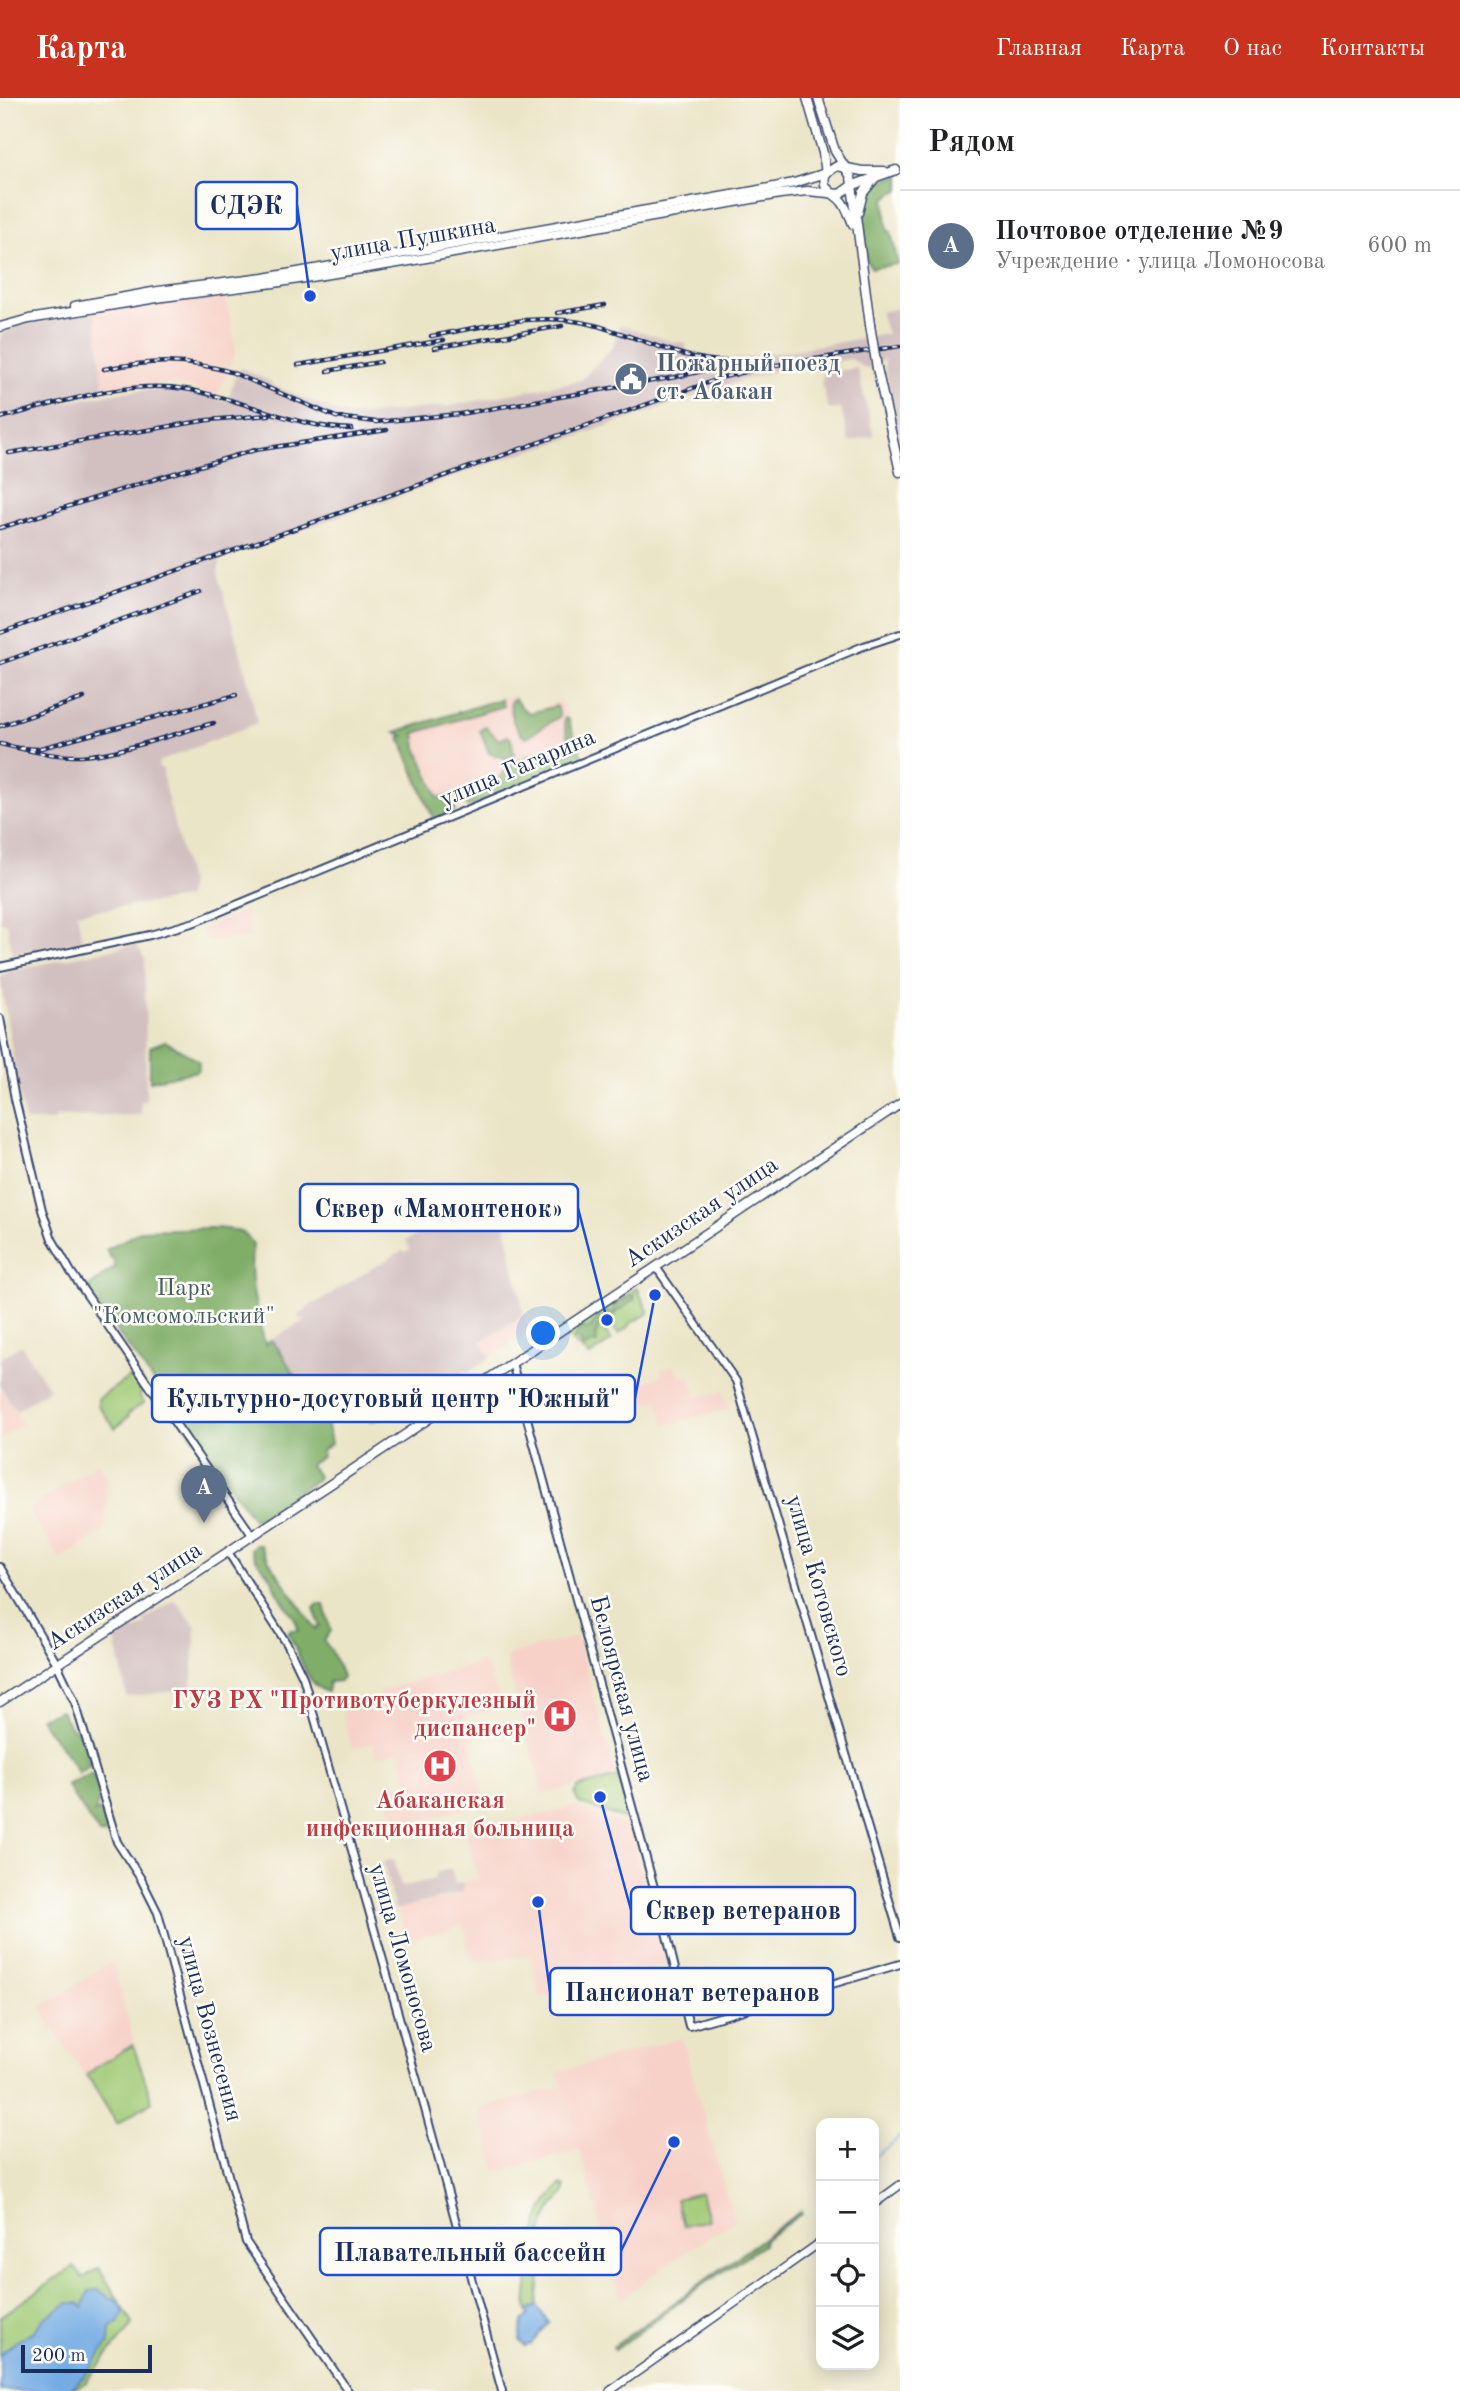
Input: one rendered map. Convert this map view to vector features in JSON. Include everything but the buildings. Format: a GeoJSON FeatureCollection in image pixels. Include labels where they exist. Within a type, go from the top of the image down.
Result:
{"type":"FeatureCollection","features":[{"type":"Feature","properties":{"kind":"main road"},"geometry":{"type":"LineString","coordinates":[[807,98],[824,153],[824,185],[848,211],[858,233]]}},
{"type":"Feature","properties":{"kind":"main road"},"geometry":{"type":"LineString","coordinates":[[818,98],[835,151],[851,177],[877,368],[900,472]]}},
{"type":"Feature","properties":{"kind":"main road"},"geometry":{"type":"LineString","coordinates":[[826,173],[832,167],[870,172],[898,169]]}},
{"type":"Feature","properties":{"kind":"main road"},"geometry":{"type":"LineString","coordinates":[[833,194],[843,194],[851,186],[898,169]]}},
{"type":"Feature","properties":{"kind":"main road","name":"улица Пушкина"},"geometry":{"type":"LineString","coordinates":[[0,327],[39,317],[163,297],[274,283],[754,191],[826,173]]}},
{"type":"Feature","properties":{"kind":"main road"},"geometry":{"type":"LineString","coordinates":[[858,233],[858,210],[863,192],[877,176]]}},
{"type":"Feature","properties":{"kind":"main road","name":"улица Пушкина"},"geometry":{"type":"LineString","coordinates":[[0,321],[158,291],[392,259],[780,194],[807,191],[833,194]]}},
{"type":"Feature","properties":{"kind":"main road","name":"Аскизская улица"},"geometry":{"type":"LineString","coordinates":[[0,1702],[900,1104]]}},
{"type":"Feature","properties":{"kind":"main road"},"geometry":{"type":"LineString","coordinates":[[879,2200],[900,2185]]}},
{"type":"Feature","properties":{"kind":"main road"},"geometry":{"type":"LineString","coordinates":[[610,2391],[818,2244]]}},
{"type":"Feature","properties":{"kind":"street","name":"улица Гагарина"},"geometry":{"type":"LineString","coordinates":[[0,967],[150,935],[195,922],[861,647],[900,634]]}},
{"type":"Feature","properties":{"kind":"street"},"geometry":{"type":"LineString","coordinates":[[0,1017],[15,1099],[42,1210],[52,1239],[78,1283],[252,1535]]}},
{"type":"Feature","properties":{"kind":"street","name":"улица Котовского"},"geometry":{"type":"LineString","coordinates":[[656,1267],[736,1381],[900,1937]]}},
{"type":"Feature","properties":{"kind":"street","name":"Белоярская улица"},"geometry":{"type":"LineString","coordinates":[[512,1363],[689,2026],[900,1964]]}},
{"type":"Feature","properties":{"kind":"street","name":"улица Ломоносова"},"geometry":{"type":"LineString","coordinates":[[228,1552],[288,1644],[303,1677],[502,2391]]}},
{"type":"Feature","properties":{"kind":"street","name":"улица Вознесения"},"geometry":{"type":"LineString","coordinates":[[0,1567],[57,1664],[83,1723],[117,1842],[141,1879],[158,1913],[246,2242],[348,2391]]}},
{"type":"Feature","properties":{"kind":"shaded area"},"geometry":{"type":"Polygon","coordinates":[[[225,292],[236,351],[217,397],[185,386],[168,384],[124,385],[104,390],[95,312],[225,292]]]}},
{"type":"Feature","properties":{"kind":"shaded area"},"geometry":{"type":"Polygon","coordinates":[[[900,308],[900,445],[884,358],[872,368],[866,369],[851,359],[775,371],[508,457],[221,558],[218,573],[257,723],[158,762],[159,768],[163,769],[164,784],[189,881],[187,898],[77,913],[82,941],[12,954],[7,923],[0,922],[0,336],[17,325],[95,312],[104,390],[34,408],[127,391],[153,389],[186,392],[228,401],[234,379],[241,368],[271,382],[271,385],[335,411],[347,415],[363,415],[456,405],[581,380],[613,347],[620,325],[674,342],[686,343],[686,351],[722,359],[740,359],[887,334],[880,312],[900,308]]]}},
{"type":"Feature","properties":{"kind":"shaded area"},"geometry":{"type":"Polygon","coordinates":[[[857,368],[874,436],[849,442],[841,408],[829,410],[821,382],[822,373],[857,368]]]}},
{"type":"Feature","properties":{"kind":"shaded area"},"geometry":{"type":"Polygon","coordinates":[[[514,695],[523,718],[562,699],[578,751],[429,814],[396,732],[514,695]]]}},
{"type":"Feature","properties":{"kind":"shaded area"},"geometry":{"type":"Polygon","coordinates":[[[246,911],[250,937],[204,942],[202,928],[246,911]]]}},
{"type":"Feature","properties":{"kind":"shaded area"},"geometry":{"type":"Polygon","coordinates":[[[136,944],[145,959],[146,1101],[141,1101],[141,1115],[55,1117],[55,1121],[25,1121],[0,977],[10,971],[136,944]]]}},
{"type":"Feature","properties":{"kind":"shaded area"},"geometry":{"type":"Polygon","coordinates":[[[471,1201],[473,1208],[501,1204],[524,1315],[480,1342],[491,1357],[404,1411],[372,1423],[361,1417],[356,1420],[343,1411],[325,1421],[322,1420],[271,1340],[307,1319],[301,1319],[299,1316],[311,1305],[403,1250],[405,1252],[410,1249],[406,1241],[424,1231],[419,1214],[471,1201]]]}},
{"type":"Feature","properties":{"kind":"shaded area"},"geometry":{"type":"Polygon","coordinates":[[[524,1315],[527,1329],[520,1338],[491,1357],[480,1343],[524,1315]]]}},
{"type":"Feature","properties":{"kind":"shaded area"},"geometry":{"type":"Polygon","coordinates":[[[21,1345],[49,1389],[16,1411],[0,1386],[0,1359],[21,1345]]]}},
{"type":"Feature","properties":{"kind":"shaded area"},"geometry":{"type":"Polygon","coordinates":[[[674,1366],[680,1377],[690,1376],[697,1398],[724,1391],[729,1409],[665,1425],[658,1400],[641,1404],[634,1380],[640,1378],[642,1383],[661,1377],[660,1370],[674,1366]]]}},
{"type":"Feature","properties":{"kind":"shaded area"},"geometry":{"type":"Polygon","coordinates":[[[0,1388],[23,1424],[0,1439],[0,1388]]]}},
{"type":"Feature","properties":{"kind":"shaded area"},"geometry":{"type":"Polygon","coordinates":[[[98,1462],[107,1475],[105,1530],[61,1560],[28,1510],[98,1462]]]}},
{"type":"Feature","properties":{"kind":"shaded area"},"geometry":{"type":"Polygon","coordinates":[[[175,1600],[196,1627],[191,1689],[127,1697],[115,1639],[132,1628],[135,1631],[146,1624],[144,1620],[175,1600]]]}},
{"type":"Feature","properties":{"kind":"shaded area","name":"ГУЗ РХ \"Противотуберкулезный диспансер\""},"geometry":{"type":"Polygon","coordinates":[[[577,1636],[616,1776],[543,1794],[505,1656],[577,1636]]]}},
{"type":"Feature","properties":{"kind":"shaded area"},"geometry":{"type":"Polygon","coordinates":[[[484,1662],[503,1707],[466,1717],[485,1804],[396,1826],[385,1789],[408,1782],[400,1751],[376,1756],[373,1743],[352,1749],[341,1708],[381,1697],[380,1691],[484,1662]]]}},
{"type":"Feature","properties":{"kind":"shaded area"},"geometry":{"type":"Polygon","coordinates":[[[576,1806],[629,1827],[665,1964],[540,1998],[530,1955],[472,1962],[463,1923],[446,1931],[406,1940],[398,1909],[456,1896],[463,1892],[463,1882],[478,1879],[466,1833],[576,1806]]]}},
{"type":"Feature","properties":{"kind":"shaded area"},"geometry":{"type":"Polygon","coordinates":[[[394,1859],[401,1887],[435,1879],[435,1873],[451,1869],[455,1884],[463,1882],[463,1892],[395,1910],[383,1862],[394,1859]]]}},
{"type":"Feature","properties":{"kind":"shaded area"},"geometry":{"type":"Polygon","coordinates":[[[112,1961],[136,2050],[89,2082],[40,2008],[112,1961]]]}},
{"type":"Feature","properties":{"kind":"shaded area"},"geometry":{"type":"Polygon","coordinates":[[[682,2038],[734,2221],[675,2259],[621,2299],[580,2150],[496,2172],[479,2108],[561,2087],[576,2139],[558,2072],[682,2038]]]}},
{"type":"Feature","properties":{"kind":"green space"},"geometry":{"type":"Polygon","coordinates":[[[900,175],[900,190],[885,199],[887,230],[891,232],[898,264],[872,268],[863,241],[864,205],[871,189],[877,183],[900,175]]]}},
{"type":"Feature","properties":{"kind":"green space"},"geometry":{"type":"Polygon","coordinates":[[[500,699],[503,706],[415,733],[417,748],[438,798],[451,796],[456,810],[434,820],[400,738],[404,736],[396,732],[500,699]]]}},
{"type":"Feature","properties":{"kind":"green space"},"geometry":{"type":"Polygon","coordinates":[[[515,699],[529,713],[557,706],[560,716],[527,737],[522,735],[512,720],[511,701],[515,699]]]}},
{"type":"Feature","properties":{"kind":"green space"},"geometry":{"type":"Polygon","coordinates":[[[565,718],[568,719],[583,760],[468,807],[465,805],[465,799],[496,786],[500,776],[516,762],[569,744],[565,718]]]}},
{"type":"Feature","properties":{"kind":"green space"},"geometry":{"type":"Polygon","coordinates":[[[486,727],[499,740],[508,736],[511,739],[514,755],[507,759],[489,753],[480,730],[486,727]]]}},
{"type":"Feature","properties":{"kind":"green space"},"geometry":{"type":"Polygon","coordinates":[[[165,1041],[199,1061],[198,1071],[150,1081],[150,1047],[165,1041]]]}},
{"type":"Feature","properties":{"kind":"green space","name":"Парк \"Комсомольский\""},"geometry":{"type":"Polygon","coordinates":[[[213,1228],[241,1232],[253,1244],[252,1282],[265,1345],[271,1340],[278,1348],[328,1426],[331,1444],[321,1451],[323,1456],[310,1465],[318,1476],[316,1480],[254,1520],[86,1289],[116,1266],[106,1250],[142,1230],[213,1228]]]}},
{"type":"Feature","properties":{"kind":"green space"},"geometry":{"type":"Polygon","coordinates":[[[637,1288],[649,1313],[629,1324],[630,1326],[618,1334],[612,1326],[605,1330],[611,1341],[590,1356],[564,1335],[637,1288]]]}},
{"type":"Feature","properties":{"kind":"green space"},"geometry":{"type":"Polygon","coordinates":[[[634,1295],[634,1300],[599,1327],[596,1333],[597,1343],[583,1348],[580,1339],[573,1340],[580,1329],[591,1328],[599,1316],[604,1319],[606,1312],[613,1313],[614,1305],[634,1295]]]}},
{"type":"Feature","properties":{"kind":"green space"},"geometry":{"type":"Polygon","coordinates":[[[134,1374],[144,1385],[145,1390],[139,1395],[144,1403],[129,1413],[115,1428],[98,1405],[98,1399],[134,1374]]]}},
{"type":"Feature","properties":{"kind":"green space"},"geometry":{"type":"Polygon","coordinates":[[[260,1545],[315,1629],[320,1626],[314,1608],[318,1604],[324,1605],[331,1631],[324,1641],[331,1650],[342,1676],[340,1681],[329,1682],[327,1692],[313,1682],[303,1667],[288,1633],[291,1630],[299,1630],[295,1619],[271,1577],[258,1562],[251,1549],[260,1545]]]}},
{"type":"Feature","properties":{"kind":"green space"},"geometry":{"type":"Polygon","coordinates":[[[61,1710],[70,1727],[81,1732],[90,1766],[78,1773],[40,1718],[61,1710]]]}},
{"type":"Feature","properties":{"kind":"green space"},"geometry":{"type":"Polygon","coordinates":[[[91,1774],[98,1793],[94,1813],[102,1810],[109,1830],[106,1834],[100,1835],[67,1785],[91,1774]]]}},
{"type":"Feature","properties":{"kind":"green space"},"geometry":{"type":"Polygon","coordinates":[[[618,1777],[630,1816],[628,1820],[580,1804],[576,1798],[579,1787],[618,1777]]]}},
{"type":"Feature","properties":{"kind":"green space"},"geometry":{"type":"Polygon","coordinates":[[[133,2045],[152,2101],[117,2124],[87,2075],[133,2045]]]}},
{"type":"Feature","properties":{"kind":"green space"},"geometry":{"type":"Polygon","coordinates":[[[561,2185],[565,2187],[564,2194],[552,2208],[541,2232],[544,2242],[537,2306],[527,2311],[531,2257],[538,2225],[543,2210],[561,2185]]]}},
{"type":"Feature","properties":{"kind":"green space"},"geometry":{"type":"Polygon","coordinates":[[[701,2193],[708,2220],[683,2226],[676,2199],[701,2193]]]}},
{"type":"Feature","properties":{"kind":"green space"},"geometry":{"type":"Polygon","coordinates":[[[801,2211],[802,2213],[764,2240],[763,2245],[698,2288],[615,2350],[613,2347],[801,2211]]]}},
{"type":"Feature","properties":{"kind":"green space"},"geometry":{"type":"Polygon","coordinates":[[[74,2266],[83,2278],[99,2268],[133,2324],[85,2383],[69,2391],[0,2391],[0,2317],[74,2266]]]}},
{"type":"Feature","properties":{"kind":"water"},"geometry":{"type":"Polygon","coordinates":[[[98,2290],[120,2303],[124,2312],[118,2323],[110,2328],[109,2343],[86,2374],[69,2391],[0,2391],[0,2355],[33,2332],[44,2318],[69,2303],[79,2303],[83,2308],[89,2291],[98,2290]]]}},
{"type":"Feature","properties":{"kind":"water"},"geometry":{"type":"Polygon","coordinates":[[[537,2306],[549,2323],[531,2344],[525,2346],[520,2340],[523,2321],[529,2315],[527,2311],[537,2306]]]}},
{"type":"Feature","properties":{"kind":"waterway"},"geometry":{"type":"LineString","coordinates":[[879,2153],[900,2137]]}},
{"type":"Feature","properties":{"kind":"railway"},"geometry":{"type":"LineString","coordinates":[[557,313],[605,305]]}},
{"type":"Feature","properties":{"kind":"railway"},"geometry":{"type":"LineString","coordinates":[[431,336],[510,322],[570,320],[694,357],[728,361]]}},
{"type":"Feature","properties":{"kind":"railway"},"geometry":{"type":"LineString","coordinates":[[434,348],[562,326]]}},
{"type":"Feature","properties":{"kind":"railway"},"geometry":{"type":"LineString","coordinates":[[298,365],[444,340]]}},
{"type":"Feature","properties":{"kind":"railway"},"geometry":{"type":"LineString","coordinates":[[0,633],[724,377],[770,366],[900,346]]}},
{"type":"Feature","properties":{"kind":"railway"},"geometry":{"type":"LineString","coordinates":[[104,369],[168,362],[214,368],[231,372],[336,417],[376,422],[460,414],[676,377],[742,362]]}},
{"type":"Feature","properties":{"kind":"railway"},"geometry":{"type":"LineString","coordinates":[[327,371],[380,362]]}},
{"type":"Feature","properties":{"kind":"railway"},"geometry":{"type":"LineString","coordinates":[[0,418],[92,394],[139,387],[162,387],[206,393],[310,424],[352,429]]}},
{"type":"Feature","properties":{"kind":"railway"},"geometry":{"type":"LineString","coordinates":[[9,453],[208,420],[269,415]]}},
{"type":"Feature","properties":{"kind":"railway"},"geometry":{"type":"LineString","coordinates":[[0,528],[255,450],[387,430]]}},
{"type":"Feature","properties":{"kind":"railway"},"geometry":{"type":"LineString","coordinates":[[0,663],[201,591]]}},
{"type":"Feature","properties":{"kind":"railway"},"geometry":{"type":"LineString","coordinates":[[20,748],[37,749],[236,695]]}},
{"type":"Feature","properties":{"kind":"railway"},"geometry":{"type":"LineString","coordinates":[[0,726],[84,698]]}},
{"type":"Feature","properties":{"kind":"railway"},"geometry":{"type":"LineString","coordinates":[[0,744],[30,751],[81,756],[130,747],[214,723]]}},
{"type":"Feature","properties":{"kind":"place","name":"СДЭК"},"geometry":{"type":"Point","coordinates":[310,296]}},
{"type":"Feature","properties":{"kind":"place","name":"Пожарный поезд ст. Абакан"},"geometry":{"type":"Point","coordinates":[631,379]}},
{"type":"Feature","properties":{"kind":"place","name":"Культурно-досуговый центр \"Южный\""},"geometry":{"type":"Point","coordinates":[655,1295]}},
{"type":"Feature","properties":{"kind":"place","name":"Сквер «Мамонтенок»"},"geometry":{"type":"Point","coordinates":[607,1320]}},
{"type":"Feature","properties":{"kind":"place","name":"Почтовое отделение №9"},"geometry":{"type":"Point","coordinates":[204,1523]}},
{"type":"Feature","properties":{"kind":"place","name":"ГУЗ РХ \"Противотуберкулезный диспансер\""},"geometry":{"type":"Point","coordinates":[560,1716]}},
{"type":"Feature","properties":{"kind":"place","name":"Абаканская инфекционная больница"},"geometry":{"type":"Point","coordinates":[440,1766]}},
{"type":"Feature","properties":{"kind":"place","name":"Сквер ветеранов"},"geometry":{"type":"Point","coordinates":[600,1797]}},
{"type":"Feature","properties":{"kind":"place","name":"Пансионат ветеранов"},"geometry":{"type":"Point","coordinates":[538,1902]}},
{"type":"Feature","properties":{"kind":"place","name":"Плавательный бассейн"},"geometry":{"type":"Point","coordinates":[674,2142]}}]}
